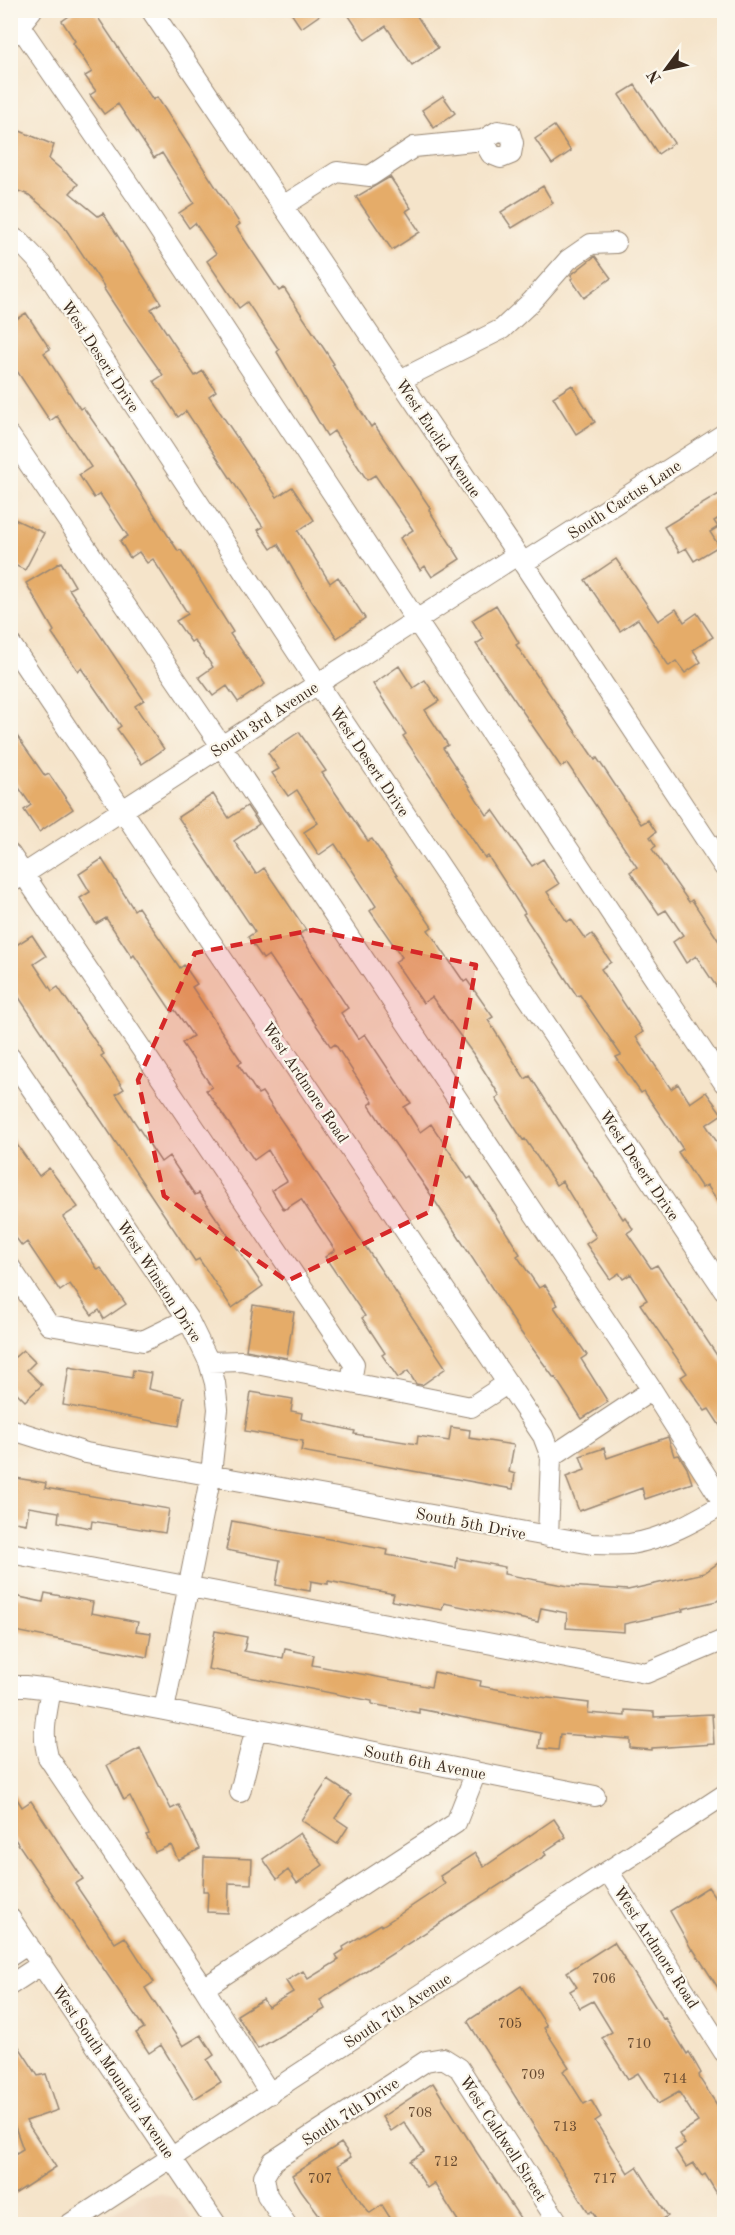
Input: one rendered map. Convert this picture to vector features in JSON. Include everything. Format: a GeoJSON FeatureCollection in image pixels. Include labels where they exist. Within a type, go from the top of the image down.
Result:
{"type":"FeatureCollection","features":[{"type":"Feature","properties":{"kind":"street"},"geometry":{"type":"LineString","coordinates":[[32,10],[14,25],[136,195],[724,1083]]}},
{"type":"Feature","properties":{"kind":"street","name":"West Euclid Avenue"},"geometry":{"type":"LineString","coordinates":[[151,10],[724,867]]}},
{"type":"Feature","properties":{"kind":"street"},"geometry":{"type":"LineString","coordinates":[[283,206],[337,172],[370,176],[414,147],[483,140]]}},
{"type":"Feature","properties":{"kind":"street","name":"West Desert Drive"},"geometry":{"type":"LineString","coordinates":[[10,236],[20,242],[41,264],[318,684],[724,1290]]}},
{"type":"Feature","properties":{"kind":"street"},"geometry":{"type":"LineString","coordinates":[[400,380],[502,329],[532,301],[568,260],[591,244],[616,243]]}},
{"type":"Feature","properties":{"kind":"street","name":"South Cactus Lane"},"geometry":{"type":"LineString","coordinates":[[520,559],[724,434]]}},
{"type":"Feature","properties":{"kind":"street"},"geometry":{"type":"LineString","coordinates":[[10,436],[222,747],[652,1390],[724,1504]]}},
{"type":"Feature","properties":{"kind":"street","name":"South 3rd Avenue"},"geometry":{"type":"LineString","coordinates":[[18,879],[416,620],[520,559]]}},
{"type":"Feature","properties":{"kind":"street","name":"West Ardmore Road"},"geometry":{"type":"LineString","coordinates":[[10,643],[543,1436],[551,1457],[549,1537]]}},
{"type":"Feature","properties":{"kind":"street"},"geometry":{"type":"LineString","coordinates":[[10,854],[18,879],[354,1364],[351,1382]]}},
{"type":"Feature","properties":{"kind":"street","name":"West Winston Drive"},"geometry":{"type":"LineString","coordinates":[[10,1057],[188,1318],[200,1339],[215,1383],[218,1409],[211,1474],[164,1710]]}},
{"type":"Feature","properties":{"kind":"street"},"geometry":{"type":"LineString","coordinates":[[10,1267],[49,1325],[143,1341],[188,1318]]}},
{"type":"Feature","properties":{"kind":"street"},"geometry":{"type":"LineString","coordinates":[[209,1362],[242,1361],[471,1407],[508,1383]]}},
{"type":"Feature","properties":{"kind":"street"},"geometry":{"type":"LineString","coordinates":[[551,1457],[652,1390]]}},
{"type":"Feature","properties":{"kind":"street"},"geometry":{"type":"LineString","coordinates":[[10,1429],[86,1453],[211,1474]]}},
{"type":"Feature","properties":{"kind":"street","name":"South 5th Drive"},"geometry":{"type":"LineString","coordinates":[[211,1474],[592,1544],[630,1544],[660,1536],[690,1524],[724,1504]]}},
{"type":"Feature","properties":{"kind":"street"},"geometry":{"type":"LineString","coordinates":[[10,1553],[646,1673],[724,1641]]}},
{"type":"Feature","properties":{"kind":"street","name":"South 6th Avenue"},"geometry":{"type":"LineString","coordinates":[[10,1686],[51,1689],[164,1710],[594,1796]]}},
{"type":"Feature","properties":{"kind":"street"},"geometry":{"type":"LineString","coordinates":[[51,1689],[44,1731],[44,1745],[48,1757],[204,1988],[270,2094]]}},
{"type":"Feature","properties":{"kind":"street"},"geometry":{"type":"LineString","coordinates":[[240,1792],[256,1728]]}},
{"type":"Feature","properties":{"kind":"street"},"geometry":{"type":"LineString","coordinates":[[204,1988],[456,1823],[476,1772]]}},
{"type":"Feature","properties":{"kind":"street","name":"South 7th Avenue"},"geometry":{"type":"LineString","coordinates":[[70,2224],[724,1795]]}},
{"type":"Feature","properties":{"kind":"street","name":"West Ardmore Road"},"geometry":{"type":"LineString","coordinates":[[608,1871],[724,2052]]}},
{"type":"Feature","properties":{"kind":"street","name":"West South Mountain Avenue"},"geometry":{"type":"LineString","coordinates":[[10,1918],[216,2224]]}},
{"type":"Feature","properties":{"kind":"street"},"geometry":{"type":"LineString","coordinates":[[10,1956],[28,1944]]}},
{"type":"Feature","properties":{"kind":"street"},"geometry":{"type":"LineString","coordinates":[[10,1985],[42,1964]]}},
{"type":"Feature","properties":{"kind":"street","name":"South 7th Drive"},"geometry":{"type":"LineString","coordinates":[[286,2224],[267,2196],[264,2176],[273,2161],[426,2061],[443,2058]]}},
{"type":"Feature","properties":{"kind":"street","name":"West Caldwell Street"},"geometry":{"type":"LineString","coordinates":[[443,2058],[459,2067],[559,2224]]}},
{"type":"Feature","properties":{"kind":"highlighted area"},"geometry":{"type":"Polygon","coordinates":[[[313,930],[476,965],[448,1129],[429,1212],[287,1281],[164,1196],[138,1080],[195,953],[313,930]]]}},
{"type":"Feature","properties":{"kind":"shaded area"},"geometry":{"type":"Polygon","coordinates":[[[160,2193],[177,2199],[194,2224],[96,2224],[141,2195],[160,2193]]]}},
{"type":"Feature","properties":{"kind":"building"},"geometry":{"type":"Polygon","coordinates":[[[78,10],[93,10],[153,100],[157,97],[240,224],[236,227],[279,291],[284,288],[334,364],[332,365],[371,427],[374,424],[431,509],[429,510],[460,559],[432,577],[425,566],[420,570],[400,538],[413,530],[375,475],[367,480],[334,431],[327,436],[277,352],[279,350],[247,302],[239,308],[207,261],[216,254],[195,223],[189,228],[179,213],[194,203],[162,153],[154,158],[118,104],[104,114],[90,95],[96,91],[85,76],[92,72],[62,21],[78,10]]]}},
{"type":"Feature","properties":{"kind":"building"},"geometry":{"type":"Polygon","coordinates":[[[289,10],[327,10],[301,28],[289,10]]]}},
{"type":"Feature","properties":{"kind":"building"},"geometry":{"type":"Polygon","coordinates":[[[345,10],[413,10],[438,48],[412,65],[386,26],[365,40],[345,10]]]}},
{"type":"Feature","properties":{"kind":"building"},"geometry":{"type":"Polygon","coordinates":[[[635,85],[674,143],[658,154],[619,95],[635,85]]]}},
{"type":"Feature","properties":{"kind":"building"},"geometry":{"type":"Polygon","coordinates":[[[443,96],[455,113],[434,128],[422,110],[443,96]]]}},
{"type":"Feature","properties":{"kind":"building"},"geometry":{"type":"Polygon","coordinates":[[[554,126],[571,151],[552,164],[535,139],[554,126]]]}},
{"type":"Feature","properties":{"kind":"building"},"geometry":{"type":"Polygon","coordinates":[[[15,129],[54,145],[49,159],[78,184],[70,193],[98,216],[103,213],[161,303],[151,309],[195,376],[203,371],[216,391],[209,396],[277,497],[292,487],[314,520],[298,531],[330,583],[338,577],[365,618],[337,638],[309,597],[278,544],[271,549],[258,530],[263,527],[186,411],[178,417],[154,381],[163,375],[61,222],[29,195],[10,188],[10,140],[15,129]]]}},
{"type":"Feature","properties":{"kind":"building"},"geometry":{"type":"Polygon","coordinates":[[[390,177],[411,208],[406,211],[420,232],[392,250],[356,197],[390,177]]]}},
{"type":"Feature","properties":{"kind":"building"},"geometry":{"type":"Polygon","coordinates":[[[543,186],[553,203],[512,228],[501,212],[543,186]]]}},
{"type":"Feature","properties":{"kind":"building"},"geometry":{"type":"Polygon","coordinates":[[[595,256],[611,278],[584,298],[571,279],[573,278],[571,275],[595,256]]]}},
{"type":"Feature","properties":{"kind":"building"},"geometry":{"type":"Polygon","coordinates":[[[26,313],[50,349],[44,353],[80,409],[83,407],[178,551],[181,550],[233,632],[230,634],[265,684],[238,702],[227,686],[213,696],[199,677],[213,667],[194,640],[191,642],[176,621],[188,614],[153,559],[147,563],[139,552],[130,558],[120,541],[128,536],[100,494],[94,498],[79,475],[91,467],[57,416],[50,421],[17,371],[10,376],[10,323],[26,313]]]}},
{"type":"Feature","properties":{"kind":"building"},"geometry":{"type":"Polygon","coordinates":[[[572,385],[595,422],[576,434],[553,397],[572,385]]]}},
{"type":"Feature","properties":{"kind":"building"},"geometry":{"type":"Polygon","coordinates":[[[724,491],[724,515],[714,521],[718,527],[710,532],[719,546],[694,561],[686,548],[679,552],[664,527],[724,491]]]}},
{"type":"Feature","properties":{"kind":"building"},"geometry":{"type":"Polygon","coordinates":[[[10,517],[44,533],[25,570],[10,563],[10,517]]]}},
{"type":"Feature","properties":{"kind":"building"},"geometry":{"type":"Polygon","coordinates":[[[616,559],[658,621],[676,609],[684,622],[697,613],[713,637],[693,650],[701,662],[685,673],[676,661],[669,666],[638,619],[620,631],[585,580],[616,559]]]}},
{"type":"Feature","properties":{"kind":"building"},"geometry":{"type":"Polygon","coordinates":[[[61,562],[75,586],[69,589],[144,700],[135,706],[164,749],[142,764],[117,729],[121,726],[81,668],[78,671],[52,633],[54,631],[26,583],[61,562]]]}},
{"type":"Feature","properties":{"kind":"building"},"geometry":{"type":"Polygon","coordinates":[[[496,605],[519,643],[516,645],[595,760],[597,758],[641,824],[648,820],[656,832],[650,837],[656,846],[652,849],[689,902],[692,900],[724,949],[724,998],[696,956],[686,963],[673,942],[683,935],[666,910],[659,914],[630,872],[637,867],[567,763],[561,767],[476,644],[484,639],[472,620],[496,605]]]}},
{"type":"Feature","properties":{"kind":"building"},"geometry":{"type":"Polygon","coordinates":[[[399,666],[413,688],[425,680],[439,701],[425,710],[448,745],[443,748],[487,815],[493,810],[532,866],[543,859],[559,884],[547,892],[567,922],[571,919],[585,939],[592,934],[611,962],[601,969],[643,1032],[636,1037],[671,1089],[678,1084],[690,1103],[706,1092],[722,1114],[706,1125],[724,1153],[724,1210],[707,1185],[702,1188],[678,1152],[683,1149],[644,1091],[641,1093],[616,1057],[621,1055],[580,995],[577,996],[488,856],[485,858],[403,736],[406,734],[373,684],[399,666]]]}},
{"type":"Feature","properties":{"kind":"building"},"geometry":{"type":"Polygon","coordinates":[[[10,726],[45,776],[49,774],[73,809],[39,832],[24,810],[31,805],[10,775],[10,726]]]}},
{"type":"Feature","properties":{"kind":"building"},"geometry":{"type":"Polygon","coordinates":[[[299,732],[326,771],[322,773],[368,841],[372,839],[432,927],[428,930],[464,982],[467,980],[493,1017],[488,1020],[525,1079],[530,1076],[623,1219],[625,1217],[633,1229],[627,1233],[651,1268],[657,1265],[724,1366],[724,1432],[709,1409],[705,1411],[681,1377],[687,1373],[640,1304],[647,1300],[631,1274],[623,1279],[619,1273],[610,1279],[586,1244],[596,1237],[562,1181],[556,1185],[525,1139],[523,1140],[496,1099],[500,1096],[474,1055],[432,997],[423,1003],[395,962],[402,957],[370,911],[376,906],[335,844],[319,855],[304,832],[318,823],[297,790],[288,796],[272,773],[279,769],[268,753],[299,732]]]}},
{"type":"Feature","properties":{"kind":"building"},"geometry":{"type":"Polygon","coordinates":[[[213,794],[229,818],[247,806],[259,824],[234,841],[256,874],[264,868],[306,930],[299,934],[348,1008],[341,1013],[358,1039],[365,1034],[411,1103],[404,1107],[420,1132],[431,1124],[468,1179],[471,1177],[520,1254],[517,1256],[539,1288],[545,1285],[558,1305],[554,1307],[587,1355],[581,1359],[608,1402],[582,1419],[555,1377],[520,1331],[369,1105],[373,1102],[335,1044],[331,1047],[269,955],[263,959],[248,937],[255,932],[178,817],[213,794]]]}},
{"type":"Feature","properties":{"kind":"building"},"geometry":{"type":"Polygon","coordinates":[[[102,859],[134,910],[138,907],[180,968],[184,965],[197,984],[192,987],[242,1062],[238,1064],[258,1094],[262,1092],[446,1368],[422,1385],[416,1384],[408,1371],[398,1378],[382,1355],[385,1353],[362,1318],[365,1316],[325,1257],[335,1250],[301,1199],[284,1210],[272,1190],[287,1181],[268,1150],[254,1160],[206,1090],[212,1087],[182,1043],[193,1036],[175,1010],[172,1012],[106,918],[96,924],[80,898],[90,892],[79,874],[102,859]]]}},
{"type":"Feature","properties":{"kind":"building"},"geometry":{"type":"Polygon","coordinates":[[[32,935],[46,956],[34,964],[52,991],[58,987],[104,1054],[101,1056],[124,1089],[116,1094],[161,1162],[169,1156],[195,1195],[199,1193],[263,1286],[232,1308],[199,1259],[195,1261],[10,984],[10,949],[32,935]]]}},
{"type":"Feature","properties":{"kind":"building"},"geometry":{"type":"Polygon","coordinates":[[[10,1135],[39,1176],[49,1168],[78,1207],[63,1217],[98,1270],[101,1268],[126,1304],[104,1319],[99,1310],[92,1315],[70,1284],[60,1291],[27,1242],[22,1246],[10,1230],[10,1135]]]}},
{"type":"Feature","properties":{"kind":"building"},"geometry":{"type":"Polygon","coordinates":[[[253,1305],[294,1312],[287,1358],[246,1350],[253,1305]]]}},
{"type":"Feature","properties":{"kind":"building"},"geometry":{"type":"Polygon","coordinates":[[[23,1350],[35,1362],[27,1370],[42,1385],[25,1401],[10,1386],[10,1353],[15,1357],[23,1350]]]}},
{"type":"Feature","properties":{"kind":"building"},"geometry":{"type":"Polygon","coordinates":[[[69,1367],[132,1378],[133,1370],[151,1373],[148,1389],[184,1397],[179,1426],[63,1405],[69,1367]]]}},
{"type":"Feature","properties":{"kind":"building"},"geometry":{"type":"Polygon","coordinates":[[[251,1392],[293,1399],[291,1411],[302,1413],[301,1419],[355,1431],[354,1434],[417,1444],[418,1436],[449,1441],[451,1427],[470,1430],[469,1438],[514,1445],[509,1472],[515,1474],[513,1489],[301,1451],[303,1441],[245,1431],[251,1392]]]}},
{"type":"Feature","properties":{"kind":"building"},"geometry":{"type":"Polygon","coordinates":[[[668,1437],[674,1456],[679,1455],[692,1483],[645,1499],[642,1488],[579,1511],[566,1477],[585,1470],[580,1456],[604,1448],[607,1458],[668,1437]]]}},
{"type":"Feature","properties":{"kind":"building"},"geometry":{"type":"Polygon","coordinates":[[[10,1477],[46,1483],[45,1488],[169,1509],[165,1533],[92,1521],[91,1528],[58,1522],[59,1512],[29,1507],[26,1524],[10,1521],[10,1477]]]}},
{"type":"Feature","properties":{"kind":"building"},"geometry":{"type":"Polygon","coordinates":[[[232,1521],[388,1550],[387,1555],[456,1568],[457,1558],[505,1567],[504,1574],[568,1586],[628,1590],[704,1573],[724,1559],[724,1595],[717,1601],[682,1609],[683,1611],[624,1624],[624,1632],[566,1628],[567,1613],[541,1608],[538,1622],[444,1603],[442,1610],[392,1601],[394,1594],[328,1581],[328,1584],[311,1581],[310,1591],[276,1585],[280,1560],[226,1550],[232,1521]]]}},
{"type":"Feature","properties":{"kind":"building"},"geometry":{"type":"Polygon","coordinates":[[[45,1593],[93,1602],[91,1613],[138,1622],[136,1631],[151,1633],[147,1657],[10,1630],[10,1595],[43,1602],[45,1593]]]}},
{"type":"Feature","properties":{"kind":"building"},"geometry":{"type":"Polygon","coordinates":[[[215,1631],[247,1637],[244,1651],[283,1658],[285,1649],[314,1655],[312,1665],[431,1687],[434,1672],[481,1681],[480,1686],[589,1703],[588,1713],[625,1716],[625,1710],[654,1712],[654,1717],[712,1714],[714,1744],[652,1748],[652,1750],[630,1748],[630,1739],[560,1734],[558,1750],[539,1748],[541,1733],[419,1709],[419,1713],[372,1704],[372,1701],[208,1669],[215,1631]]]}},
{"type":"Feature","properties":{"kind":"building"},"geometry":{"type":"Polygon","coordinates":[[[140,1748],[171,1809],[179,1805],[200,1849],[178,1860],[171,1845],[155,1852],[146,1835],[149,1834],[130,1796],[124,1800],[107,1765],[140,1748]]]}},
{"type":"Feature","properties":{"kind":"building"},"geometry":{"type":"Polygon","coordinates":[[[328,1780],[351,1795],[335,1818],[348,1827],[337,1844],[301,1820],[328,1780]]]}},
{"type":"Feature","properties":{"kind":"building"},"geometry":{"type":"Polygon","coordinates":[[[10,1788],[22,1807],[31,1801],[83,1879],[75,1884],[115,1943],[125,1937],[154,1982],[145,1988],[183,2046],[201,2035],[214,2055],[207,2060],[221,2082],[194,2099],[161,2045],[149,2053],[136,2033],[144,2028],[10,1832],[10,1788]]]}},
{"type":"Feature","properties":{"kind":"building"},"geometry":{"type":"Polygon","coordinates":[[[554,1819],[566,1837],[544,1852],[546,1855],[320,2000],[325,2009],[258,2049],[237,2015],[263,1999],[268,2007],[293,1992],[286,1981],[303,1971],[308,1979],[339,1960],[336,1955],[344,1950],[343,1947],[381,1924],[382,1926],[445,1884],[440,1876],[475,1853],[484,1867],[554,1819]]]}},
{"type":"Feature","properties":{"kind":"building"},"geometry":{"type":"Polygon","coordinates":[[[300,1833],[323,1865],[297,1883],[288,1870],[277,1879],[263,1859],[300,1833]]]}},
{"type":"Feature","properties":{"kind":"building"},"geometry":{"type":"Polygon","coordinates":[[[204,1857],[252,1859],[251,1884],[229,1883],[228,1913],[207,1912],[208,1891],[203,1891],[204,1857]]]}},
{"type":"Feature","properties":{"kind":"building"},"geometry":{"type":"Polygon","coordinates":[[[708,1887],[717,1900],[724,1895],[724,1997],[692,1950],[670,1911],[708,1887]]]}},
{"type":"Feature","properties":{"kind":"building"},"geometry":{"type":"Polygon","coordinates":[[[614,1942],[663,2019],[665,2018],[687,2054],[689,2052],[701,2073],[700,2079],[719,2108],[724,2105],[724,2205],[705,2174],[702,2176],[693,2163],[686,2167],[675,2150],[685,2144],[679,2134],[698,2122],[679,2092],[658,2104],[638,2073],[628,2079],[602,2038],[612,2032],[593,2001],[580,2008],[570,1991],[577,1987],[567,1972],[614,1942]]]}},
{"type":"Feature","properties":{"kind":"building"},"geometry":{"type":"Polygon","coordinates":[[[521,1986],[547,2026],[544,2028],[569,2067],[563,2071],[584,2104],[591,2100],[601,2117],[595,2121],[628,2173],[637,2167],[668,2216],[655,2224],[601,2224],[592,2211],[589,2213],[468,2022],[521,1986]]]}},
{"type":"Feature","properties":{"kind":"building"},"geometry":{"type":"Polygon","coordinates":[[[10,2033],[38,2076],[46,2074],[58,2110],[26,2121],[56,2167],[10,2197],[10,2157],[23,2149],[10,2113],[10,2033]]]}},
{"type":"Feature","properties":{"kind":"building"},"geometry":{"type":"Polygon","coordinates":[[[433,2083],[524,2224],[460,2224],[434,2183],[427,2188],[410,2161],[424,2152],[404,2122],[391,2131],[382,2117],[433,2083]]]}},
{"type":"Feature","properties":{"kind":"building"},"geometry":{"type":"Polygon","coordinates":[[[341,2143],[351,2157],[338,2165],[361,2202],[370,2213],[382,2205],[394,2224],[326,2224],[301,2190],[292,2175],[341,2143]]]}}]}
